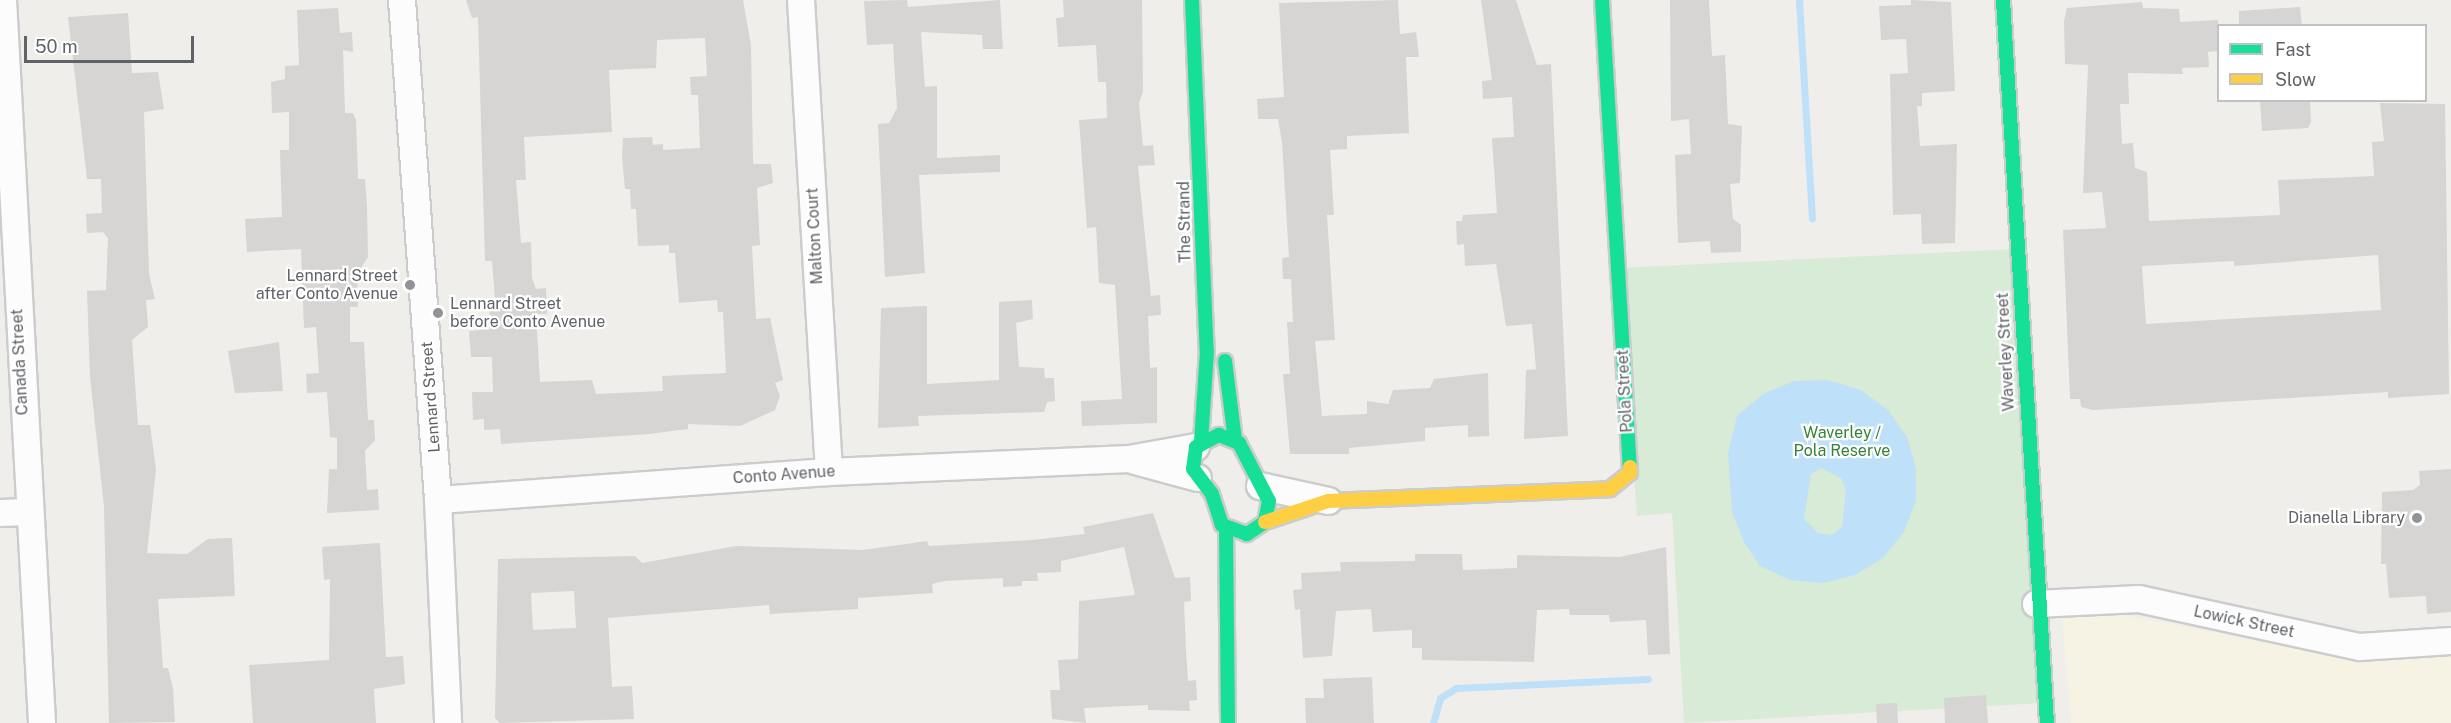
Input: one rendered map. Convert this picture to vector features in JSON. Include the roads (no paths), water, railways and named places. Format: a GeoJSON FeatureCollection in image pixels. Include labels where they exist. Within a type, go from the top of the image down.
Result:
{"type":"FeatureCollection","features":[{"type":"Feature","properties":{"kind":"street","name":"Canada Street"},"geometry":{"type":"LineString","coordinates":[[3,0],[28,512],[42,723]]}},
{"type":"Feature","properties":{"kind":"street","name":"Lennard Street"},"geometry":{"type":"LineString","coordinates":[[402,0],[438,500],[448,723]]}},
{"type":"Feature","properties":{"kind":"street","name":"Malton Court"},"geometry":{"type":"LineString","coordinates":[[801,0],[829,472]]}},
{"type":"Feature","properties":{"kind":"street","name":"The Strand"},"geometry":{"type":"LineString","coordinates":[[1192,0],[1207,351],[1198,445],[1192,463],[1198,478]]}},
{"type":"Feature","properties":{"kind":"street","name":"Pola Street"},"geometry":{"type":"LineString","coordinates":[[1260,486],[1328,501],[1610,489],[1630,473],[1602,0]]}},
{"type":"Feature","properties":{"kind":"street","name":"Waverley Street"},"geometry":{"type":"LineString","coordinates":[[2003,0],[2042,703],[2047,723]]}},
{"type":"Feature","properties":{"kind":"street"},"geometry":{"type":"LineString","coordinates":[[1221,292],[1222,313]]}},
{"type":"Feature","properties":{"kind":"street"},"geometry":{"type":"LineString","coordinates":[[1224,345],[1235,440],[1269,501],[1260,526],[1246,553]]}},
{"type":"Feature","properties":{"kind":"street"},"geometry":{"type":"LineString","coordinates":[[1198,445],[1219,435],[1235,440]]}},
{"type":"Feature","properties":{"kind":"street","name":"Conto Avenue"},"geometry":{"type":"LineString","coordinates":[[438,500],[829,472],[1129,459],[1198,445]]}},
{"type":"Feature","properties":{"kind":"street","name":"Conto Avenue"},"geometry":{"type":"LineString","coordinates":[[1129,459],[1198,478]]}},
{"type":"Feature","properties":{"kind":"street"},"geometry":{"type":"LineString","coordinates":[[1198,478],[1212,494],[1226,529],[1228,723]]}},
{"type":"Feature","properties":{"kind":"street","name":"Pola Street"},"geometry":{"type":"LineString","coordinates":[[1260,526],[1328,501]]}},
{"type":"Feature","properties":{"kind":"street"},"geometry":{"type":"LineString","coordinates":[[0,513],[28,512]]}},
{"type":"Feature","properties":{"kind":"street"},"geometry":{"type":"LineString","coordinates":[[1226,529],[1260,526]]}},
{"type":"Feature","properties":{"kind":"street"},"geometry":{"type":"LineString","coordinates":[[1244,569],[1244,683]]}},
{"type":"Feature","properties":{"kind":"street","name":"Lowick Street"},"geometry":{"type":"LineString","coordinates":[[2036,604],[2139,599],[2360,647],[2451,641]]}},
{"type":"Feature","properties":{"kind":"street","name":"Waverley Street"},"geometry":{"type":"LineString","coordinates":[[2038,723],[2042,703]]}},
{"type":"Feature","properties":{"kind":"water"},"geometry":{"type":"Polygon","coordinates":[[[1828,380],[1861,390],[1888,410],[1907,437],[1916,468],[1916,501],[1904,532],[1883,558],[1855,575],[1823,583],[1790,580],[1760,566],[1745,544],[1732,512],[1728,453],[1737,416],[1763,394],[1794,381],[1828,380]],[[1821,468],[1811,474],[1804,519],[1818,533],[1831,535],[1842,527],[1846,490],[1841,478],[1821,468]]]}},
{"type":"Feature","properties":{"kind":"waterway"},"geometry":{"type":"LineString","coordinates":[[1799,0],[1812,219]]}},
{"type":"Feature","properties":{"kind":"waterway"},"geometry":{"type":"LineString","coordinates":[[1433,723],[1440,698],[1456,688],[1648,679]]}},
{"type":"Feature","properties":{"kind":"place","name":"Lennard Street after Conto Avenue"},"geometry":{"type":"Point","coordinates":[410,285]}},
{"type":"Feature","properties":{"kind":"place","name":"Lennard Street before Conto Avenue"},"geometry":{"type":"Point","coordinates":[438,313]}},
{"type":"Feature","properties":{"kind":"place","name":"Dianella Library"},"geometry":{"type":"Point","coordinates":[2417,518]}},
{"type":"Feature","properties":{"kind":"park label","name":"Waverley / Pola Reserve"},"geometry":{"type":"Point","coordinates":[1842,442]}}]}
